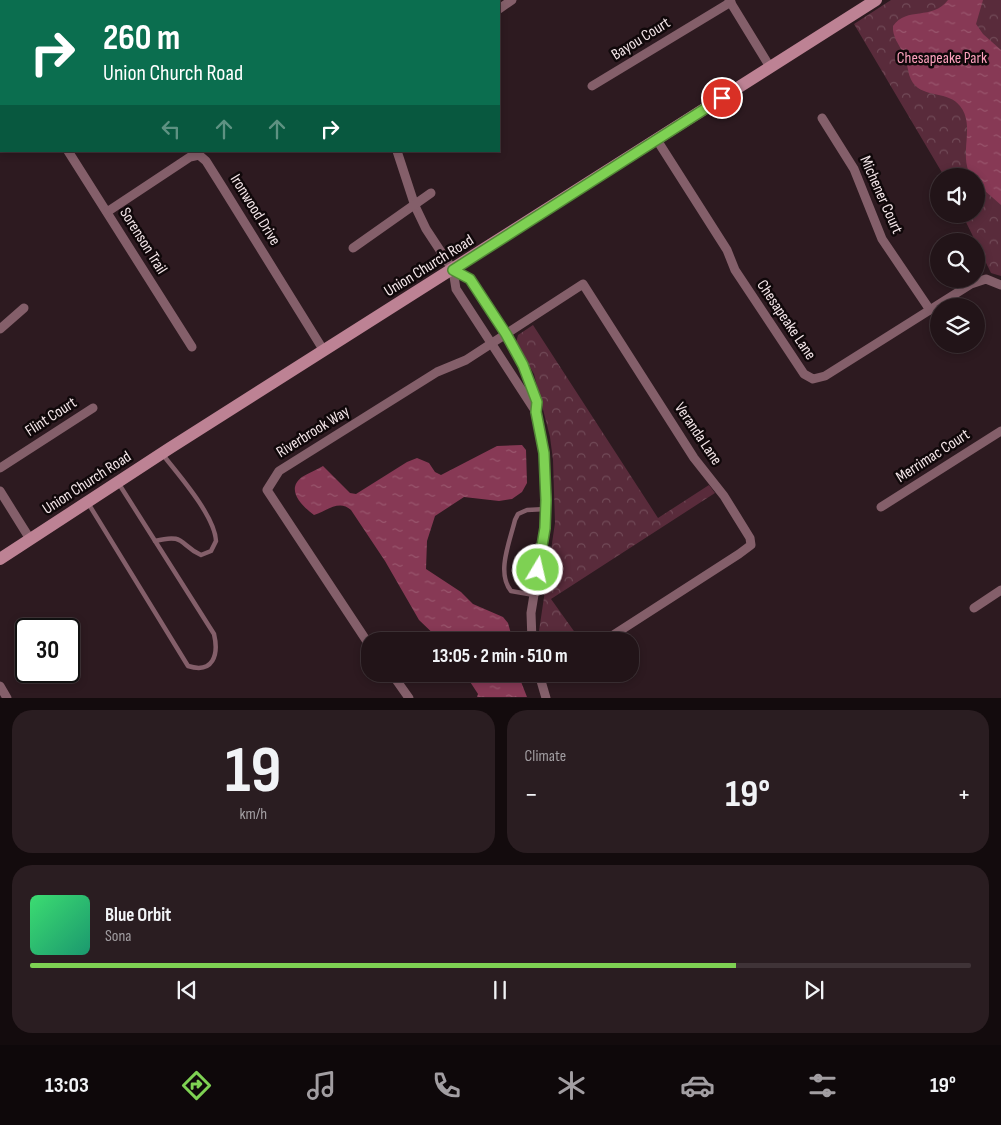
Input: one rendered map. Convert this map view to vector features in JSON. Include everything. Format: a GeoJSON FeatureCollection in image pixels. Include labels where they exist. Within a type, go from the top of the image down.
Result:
{"type":"FeatureCollection","features":[{"type":"Feature","properties":{"kind":"street"},"geometry":{"type":"LineString","coordinates":[[500,8],[512,0]]}},
{"type":"Feature","properties":{"kind":"street","name":"Union Church Road"},"geometry":{"type":"LineString","coordinates":[[0,559],[876,0]]}},
{"type":"Feature","properties":{"kind":"street"},"geometry":{"type":"LineString","coordinates":[[730,1],[770,67]]}},
{"type":"Feature","properties":{"kind":"street","name":"Bayou Court"},"geometry":{"type":"LineString","coordinates":[[592,86],[730,1]]}},
{"type":"Feature","properties":{"kind":"street","name":"Michener Court"},"geometry":{"type":"LineString","coordinates":[[822,118],[854,169],[882,239],[930,310]]}},
{"type":"Feature","properties":{"kind":"street","name":"Chesapeake Lane"},"geometry":{"type":"LineString","coordinates":[[658,140],[727,250],[735,270],[804,374],[813,379],[825,376],[930,310]]}},
{"type":"Feature","properties":{"kind":"street","name":"Sorenson Trail"},"geometry":{"type":"LineString","coordinates":[[69,152],[192,347]]}},
{"type":"Feature","properties":{"kind":"street"},"geometry":{"type":"LineString","coordinates":[[397,152],[415,206],[426,229],[453,270],[456,289],[536,412]]}},
{"type":"Feature","properties":{"kind":"street","name":"Ironwood Drive"},"geometry":{"type":"LineString","coordinates":[[107,212],[190,157],[199,155],[206,161],[324,351]]}},
{"type":"Feature","properties":{"kind":"street"},"geometry":{"type":"LineString","coordinates":[[353,248],[431,193]]}},
{"type":"Feature","properties":{"kind":"street"},"geometry":{"type":"LineString","coordinates":[[453,270],[470,279],[506,334],[532,387],[537,402],[536,412],[544,453],[546,509],[545,528],[531,612],[532,632]]}},
{"type":"Feature","properties":{"kind":"street","name":"Chesapeake Lane"},"geometry":{"type":"LineString","coordinates":[[949,298],[971,284],[986,279],[1001,285]]}},
{"type":"Feature","properties":{"kind":"street","name":"Veranda Lane"},"geometry":{"type":"LineString","coordinates":[[491,343],[583,284],[694,458],[720,491],[750,538],[751,546],[618,632]]}},
{"type":"Feature","properties":{"kind":"street"},"geometry":{"type":"LineString","coordinates":[[0,329],[24,308]]}},
{"type":"Feature","properties":{"kind":"street","name":"Riverbrook Way"},"geometry":{"type":"LineString","coordinates":[[361,632],[267,490],[279,471],[436,372],[466,360],[491,343]]}},
{"type":"Feature","properties":{"kind":"street","name":"Flint Court"},"geometry":{"type":"LineString","coordinates":[[0,468],[93,408]]}},
{"type":"Feature","properties":{"kind":"street","name":"Merrimac Court"},"geometry":{"type":"LineString","coordinates":[[881,507],[1001,431]]}},
{"type":"Feature","properties":{"kind":"street"},"geometry":{"type":"LineString","coordinates":[[0,491],[30,539]]}},
{"type":"Feature","properties":{"kind":"street"},"geometry":{"type":"LineString","coordinates":[[974,608],[1001,590]]}},
{"type":"Feature","properties":{"kind":"street"},"geometry":{"type":"LineString","coordinates":[[398,682],[409,698]]}},
{"type":"Feature","properties":{"kind":"street"},"geometry":{"type":"LineString","coordinates":[[541,682],[546,698]]}},
{"type":"Feature","properties":{"kind":"street"},"geometry":{"type":"LineString","coordinates":[[0,686],[7,698]]}},
{"type":"Feature","properties":{"kind":"lane"},"geometry":{"type":"LineString","coordinates":[[155,541],[168,538],[180,539],[201,555],[211,551],[216,541],[209,521],[185,481],[162,454]]}},
{"type":"Feature","properties":{"kind":"lane"},"geometry":{"type":"LineString","coordinates":[[87,502],[188,666],[200,669],[207,667],[215,657],[217,645],[214,634],[118,482]]}},
{"type":"Feature","properties":{"kind":"lane"},"geometry":{"type":"LineString","coordinates":[[534,595],[511,591],[505,583],[504,572],[515,520],[518,514],[546,509]]}},
{"type":"Feature","properties":{"kind":"green space","name":"Chesapeake Park"},"geometry":{"type":"Polygon","coordinates":[[[891,0],[1001,0],[1001,276],[991,273],[985,261],[985,233],[971,233],[966,223],[985,223],[985,168],[939,168],[854,24],[891,0]]]}},
{"type":"Feature","properties":{"kind":"green space"},"geometry":{"type":"Polygon","coordinates":[[[533,325],[658,518],[709,485],[715,493],[551,599],[575,632],[539,632],[555,523],[553,460],[550,437],[534,374],[516,343],[518,335],[533,325]]]}},
{"type":"Feature","properties":{"kind":"water"},"geometry":{"type":"Polygon","coordinates":[[[948,0],[983,0],[976,24],[983,34],[1001,50],[1001,205],[985,191],[985,168],[967,167],[967,122],[960,106],[950,98],[923,91],[913,83],[904,54],[896,40],[893,26],[899,20],[905,16],[935,10],[948,0]]]}},
{"type":"Feature","properties":{"kind":"water"},"geometry":{"type":"Polygon","coordinates":[[[522,445],[526,450],[527,483],[522,492],[512,499],[499,501],[464,497],[435,516],[427,541],[426,569],[461,592],[473,604],[503,617],[508,623],[510,632],[432,632],[419,620],[385,561],[351,510],[346,507],[337,506],[314,515],[300,502],[295,492],[297,482],[302,477],[323,466],[350,493],[356,494],[407,462],[417,458],[429,463],[435,472],[441,475],[497,446],[522,445]]]}},
{"type":"Feature","properties":{"kind":"water"},"geometry":{"type":"Polygon","coordinates":[[[470,682],[521,682],[527,697],[477,697],[478,694],[470,682]]]}},
{"type":"Feature","properties":{"kind":"route"},"geometry":{"type":"LineString","coordinates":[[538,570],[545,528],[546,500],[544,453],[536,412],[537,402],[523,365],[506,334],[470,279],[453,270],[722,98]]}}]}
